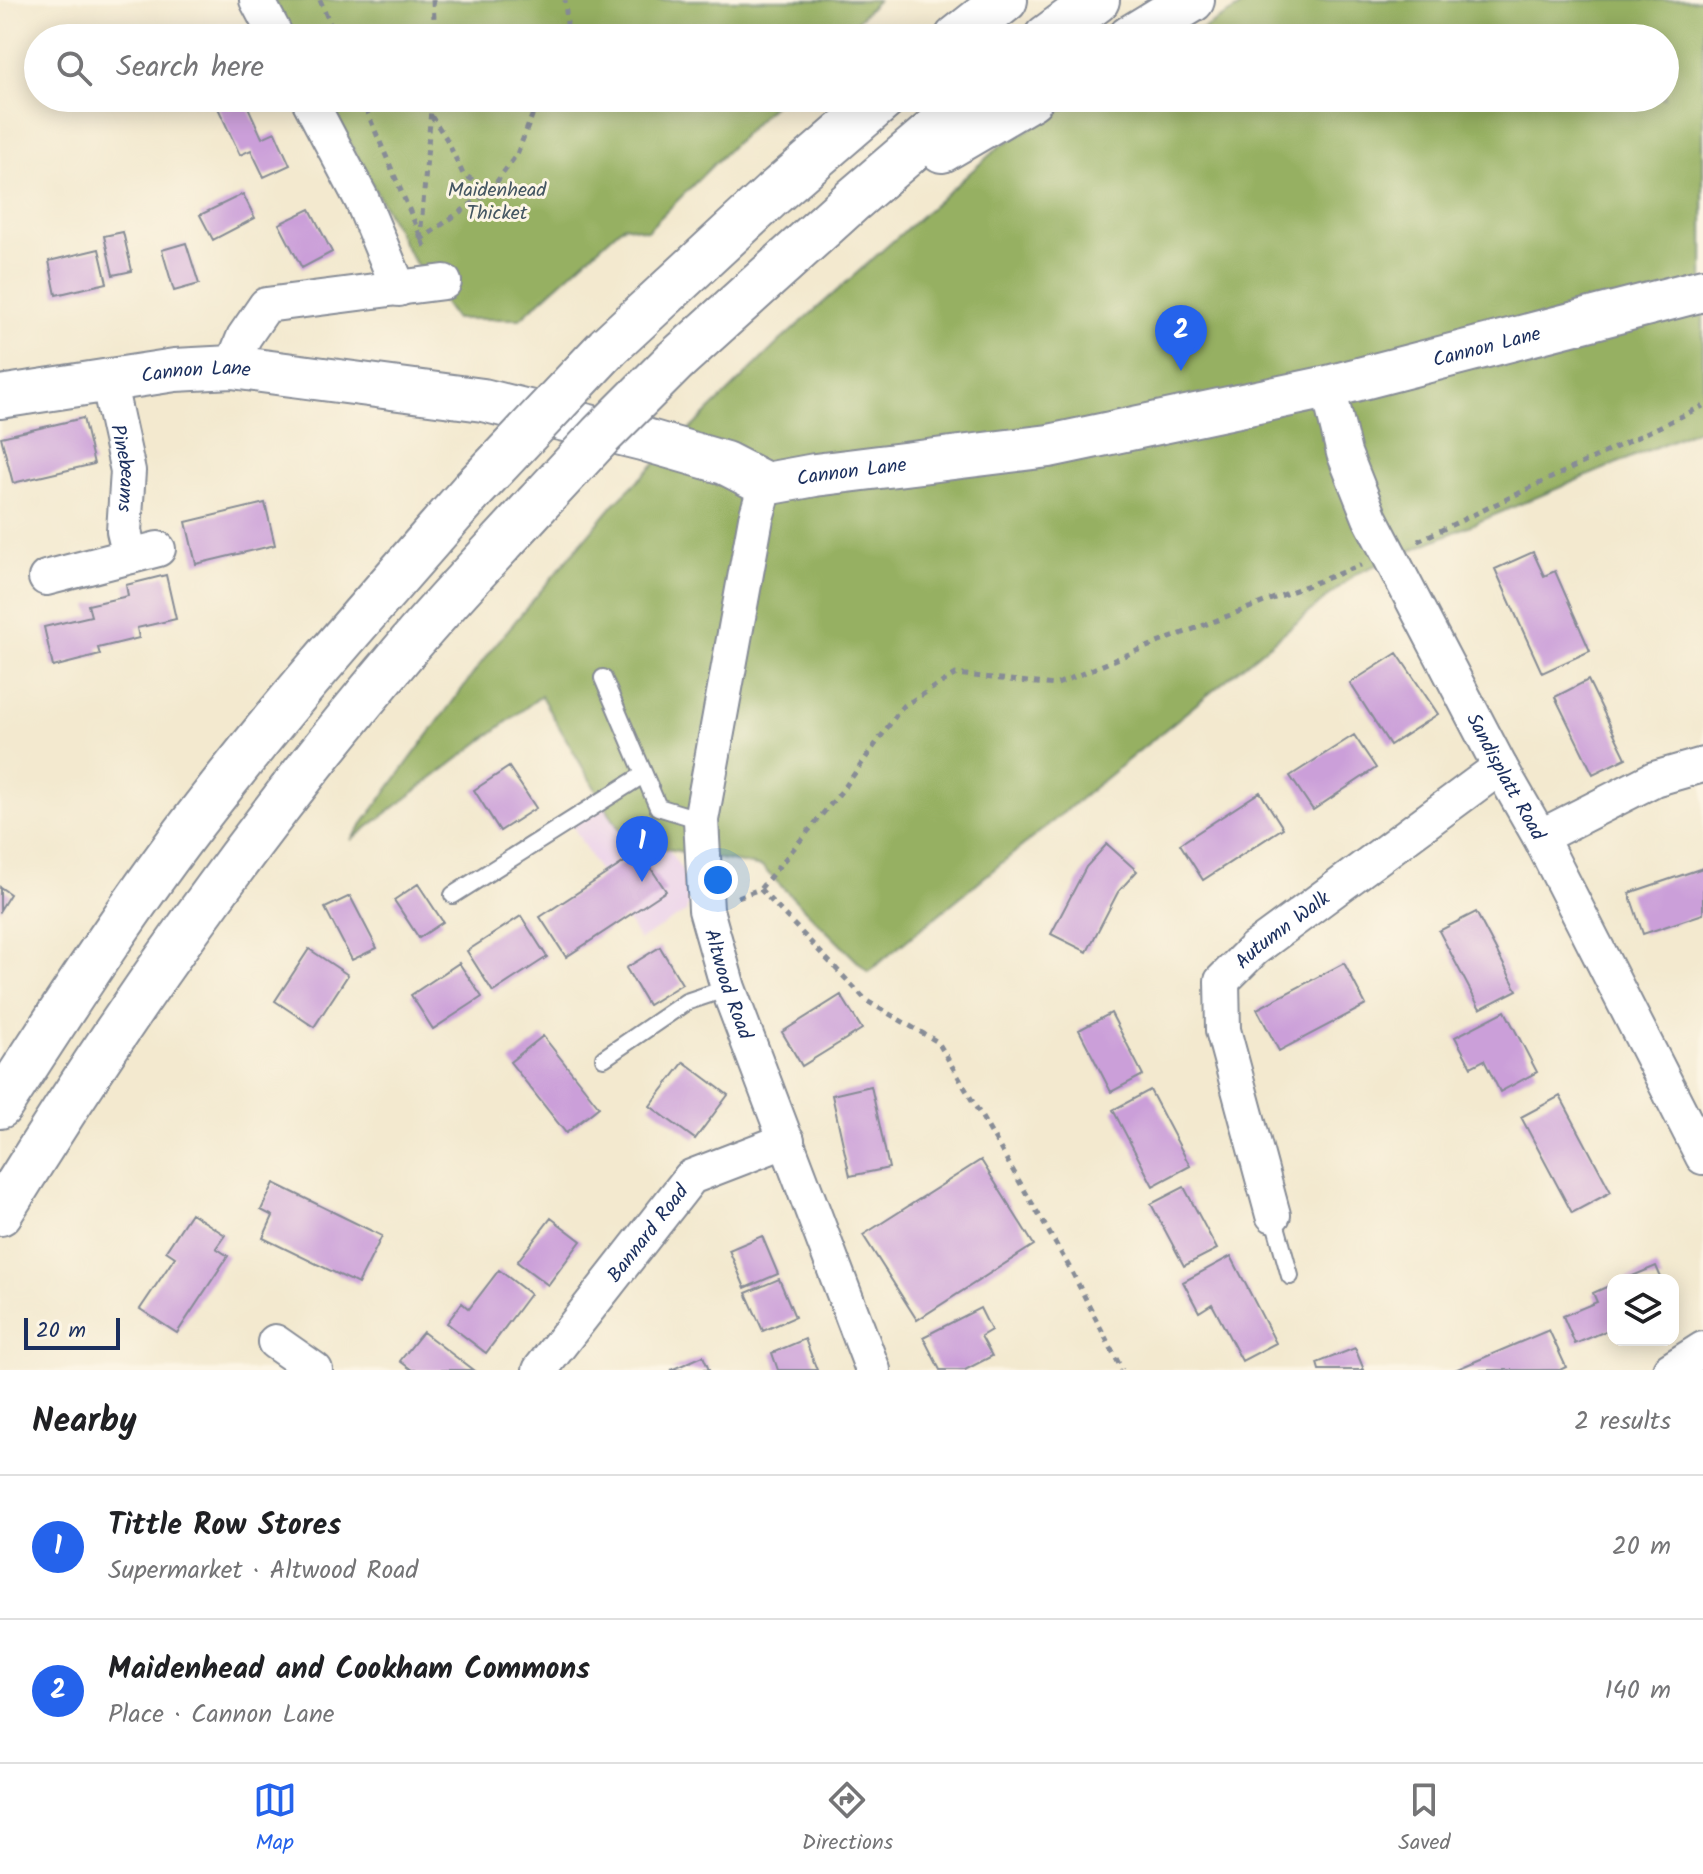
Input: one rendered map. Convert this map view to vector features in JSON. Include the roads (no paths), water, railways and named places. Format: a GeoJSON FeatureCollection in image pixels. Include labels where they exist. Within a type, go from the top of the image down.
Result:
{"type":"FeatureCollection","features":[{"type":"Feature","properties":{"kind":"highway"},"geometry":{"type":"LineString","coordinates":[[940,24],[963,0]]}},
{"type":"Feature","properties":{"kind":"highway"},"geometry":{"type":"LineString","coordinates":[[975,24],[1005,0]]}},
{"type":"Feature","properties":{"kind":"highway"},"geometry":{"type":"LineString","coordinates":[[1065,24],[1097,0]]}},
{"type":"Feature","properties":{"kind":"highway"},"geometry":{"type":"LineString","coordinates":[[1153,24],[1192,0]]}},
{"type":"Feature","properties":{"kind":"highway"},"geometry":{"type":"LineString","coordinates":[[828,144],[858,112]]}},
{"type":"Feature","properties":{"kind":"highway"},"geometry":{"type":"LineString","coordinates":[[0,1106],[68,1001],[204,809],[283,709],[472,491],[608,347],[828,144],[867,112]]}},
{"type":"Feature","properties":{"kind":"highway"},"geometry":{"type":"LineString","coordinates":[[0,1213],[161,964],[241,855],[410,643],[601,435],[676,360],[956,112]]}},
{"type":"Feature","properties":{"kind":"highway"},"geometry":{"type":"LineString","coordinates":[[853,200],[1007,112]]}},
{"type":"Feature","properties":{"kind":"street"},"geometry":{"type":"LineString","coordinates":[[257,0],[270,24]]}},
{"type":"Feature","properties":{"kind":"street"},"geometry":{"type":"LineString","coordinates":[[315,112],[362,200],[399,289]]}},
{"type":"Feature","properties":{"kind":"street"},"geometry":{"type":"LineString","coordinates":[[232,367],[244,337],[266,305],[444,282]]}},
{"type":"Feature","properties":{"kind":"street","name":"Cannon Lane"},"geometry":{"type":"LineString","coordinates":[[0,397],[175,370],[232,367],[483,400],[725,463],[766,484],[1049,446],[1328,387],[1703,290]]}},
{"type":"Feature","properties":{"kind":"street","name":"Pinebeams"},"geometry":{"type":"LineString","coordinates":[[46,578],[144,553],[124,531],[128,471],[108,380]]}},
{"type":"Feature","properties":{"kind":"street","name":"Sandisplatt Road"},"geometry":{"type":"LineString","coordinates":[[1328,387],[1344,453],[1370,518],[1540,837],[1703,1157]]}},
{"type":"Feature","properties":{"kind":"street","name":"Altwood Road"},"geometry":{"type":"LineString","coordinates":[[766,484],[756,518],[701,820],[706,910],[728,988],[873,1370]]}},
{"type":"Feature","properties":{"kind":"street"},"geometry":{"type":"LineString","coordinates":[[1540,837],[1654,779],[1703,765]]}},
{"type":"Feature","properties":{"kind":"street","name":"Autumn Walk"},"geometry":{"type":"LineString","coordinates":[[1273,1215],[1223,1030],[1222,981],[1254,949],[1500,767]]}},
{"type":"Feature","properties":{"kind":"street","name":"Bannard Road"},"geometry":{"type":"LineString","coordinates":[[540,1370],[691,1177],[787,1140]]}},
{"type":"Feature","properties":{"kind":"street"},"geometry":{"type":"LineString","coordinates":[[275,1342],[315,1370]]}},
{"type":"Feature","properties":{"kind":"street"},"geometry":{"type":"LineString","coordinates":[[1670,1370],[1703,1349]]}},
{"type":"Feature","properties":{"kind":"lane"},"geometry":{"type":"LineString","coordinates":[[603,678],[658,807],[701,820]]}},
{"type":"Feature","properties":{"kind":"lane"},"geometry":{"type":"LineString","coordinates":[[453,895],[643,775]]}},
{"type":"Feature","properties":{"kind":"lane"},"geometry":{"type":"LineString","coordinates":[[604,1058],[686,1002],[728,988]]}},
{"type":"Feature","properties":{"kind":"lane"},"geometry":{"type":"LineString","coordinates":[[1273,1215],[1290,1276]]}},
{"type":"Feature","properties":{"kind":"place","name":"Maidenhead and Cookham Commons"},"geometry":{"type":"Point","coordinates":[1181,371]}},
{"type":"Feature","properties":{"kind":"place","name":"Tittle Row Stores"},"geometry":{"type":"Point","coordinates":[642,882]}},
{"type":"Feature","properties":{"kind":"park label","name":"Maidenhead Thicket"},"geometry":{"type":"Point","coordinates":[497,200]}}]}
